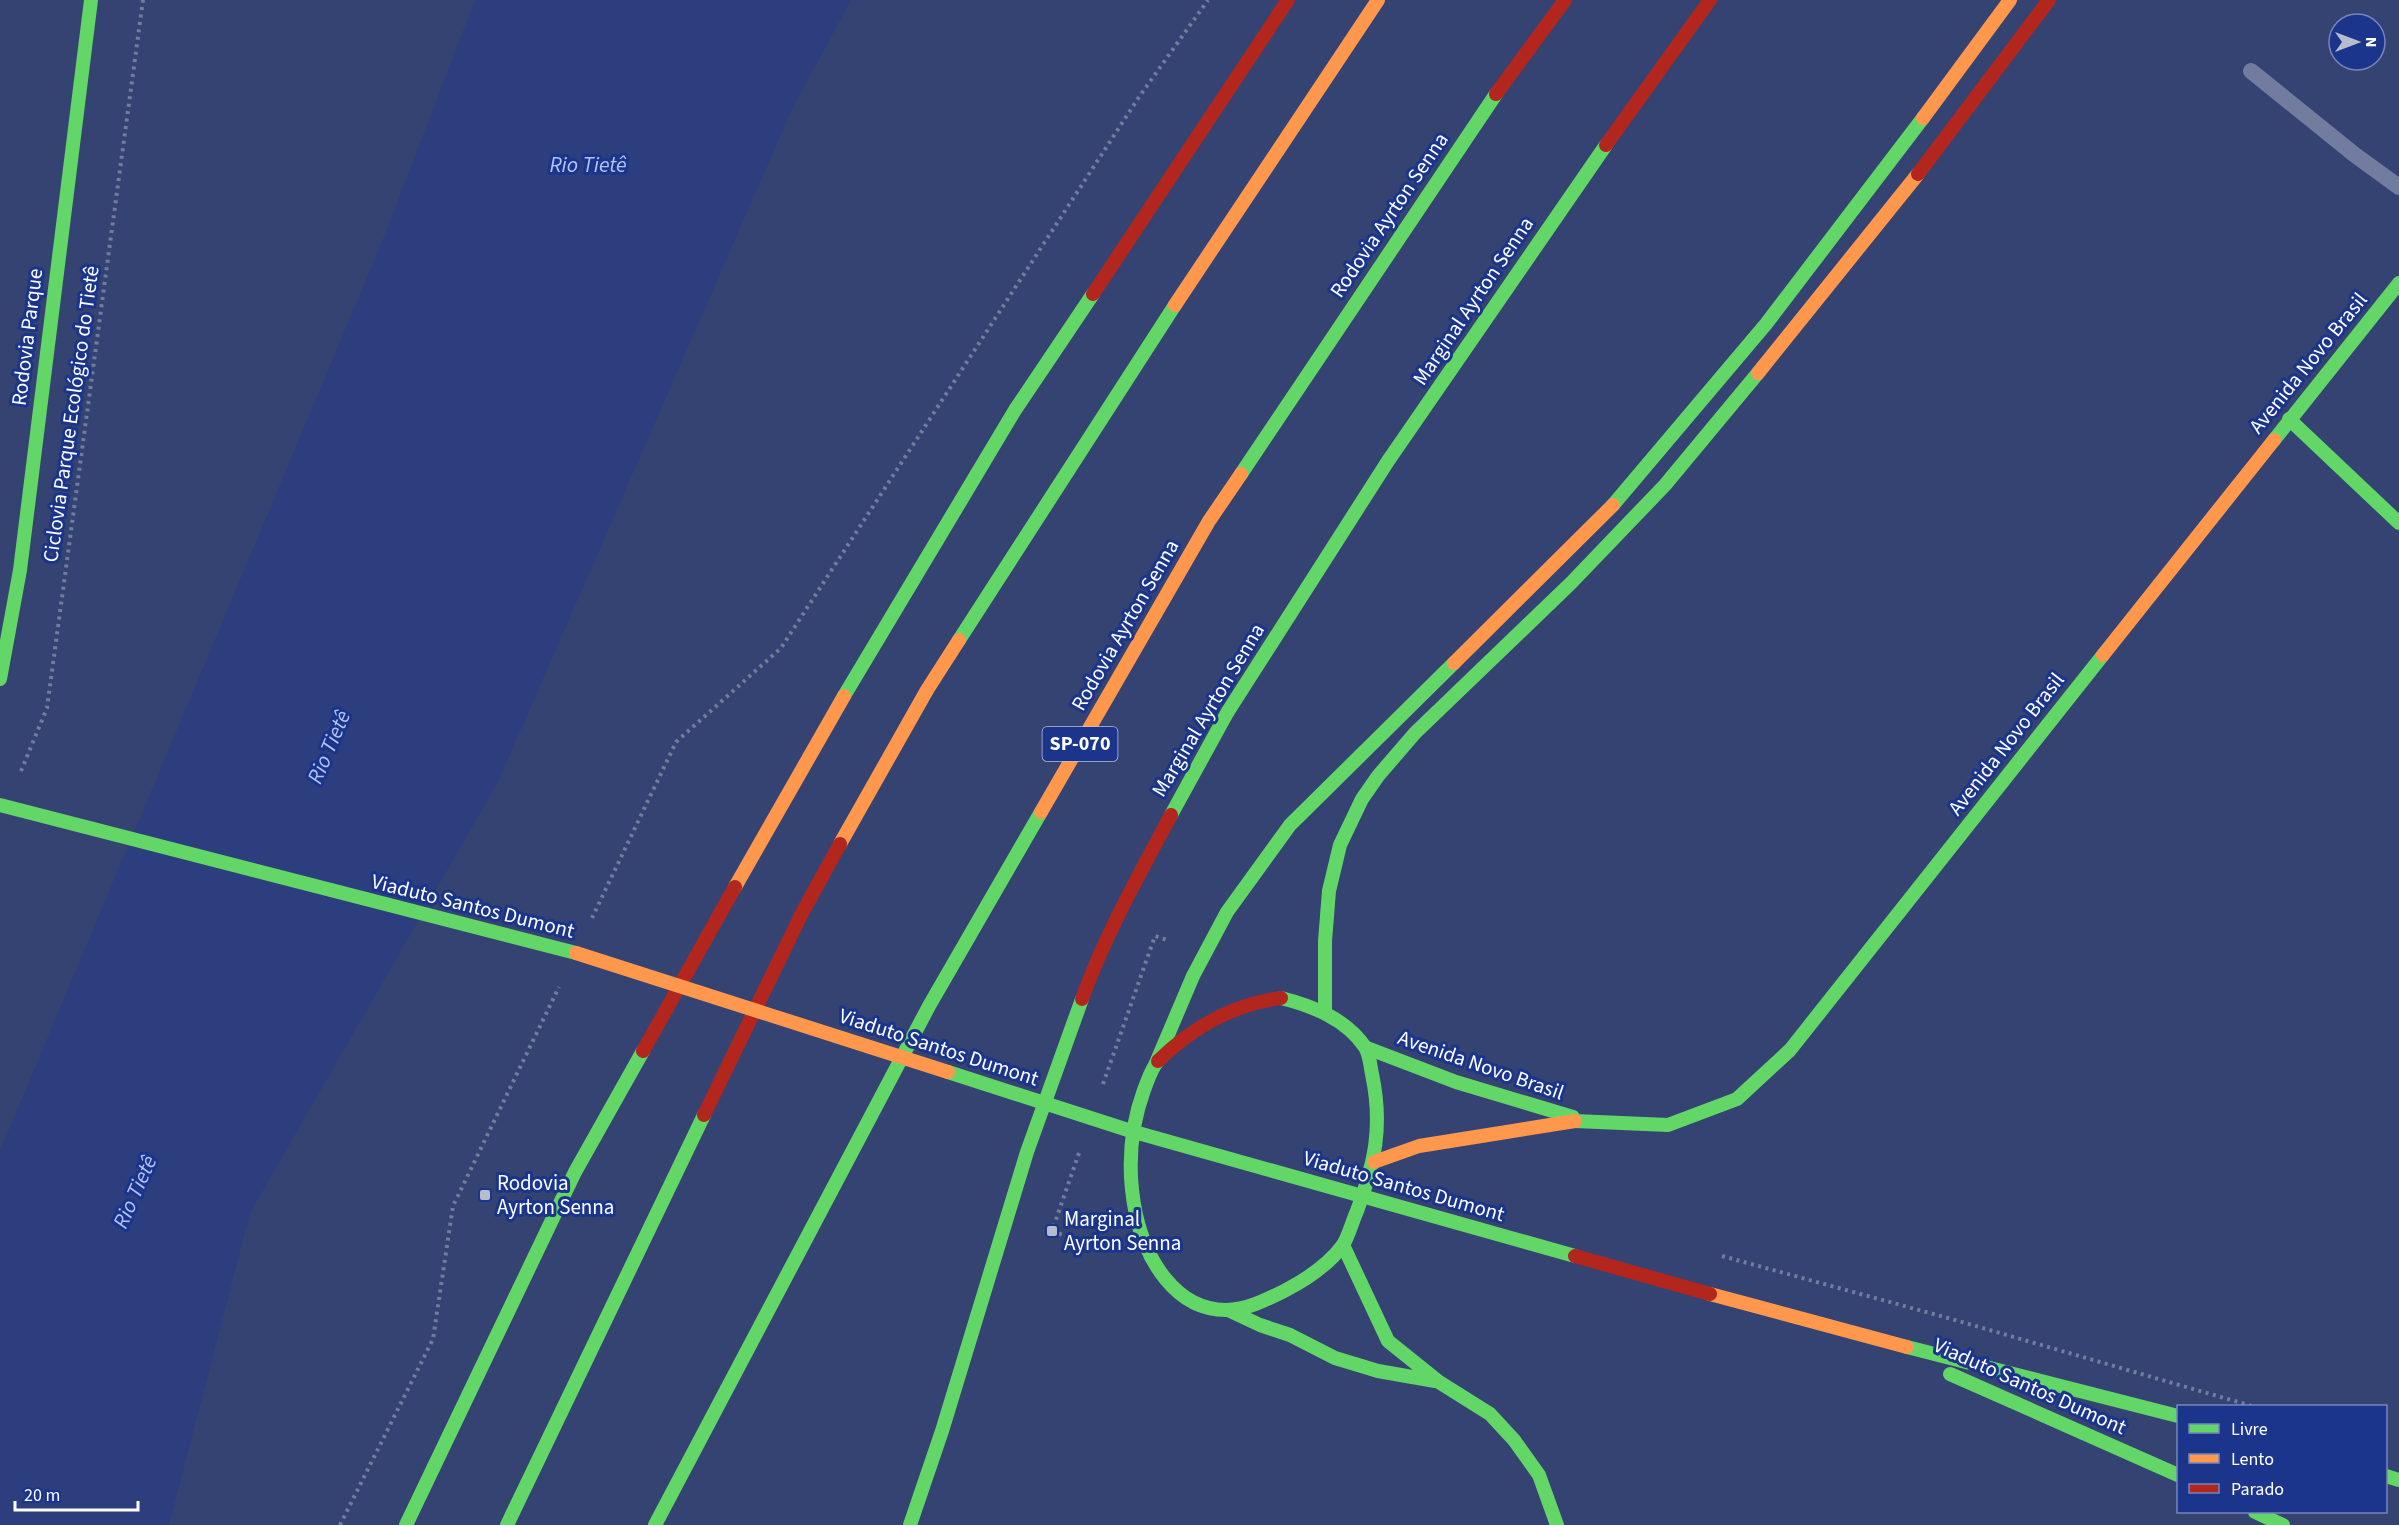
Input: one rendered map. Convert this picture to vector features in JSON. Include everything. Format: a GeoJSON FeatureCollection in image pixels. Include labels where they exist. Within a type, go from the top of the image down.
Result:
{"type":"FeatureCollection","features":[{"type":"Feature","properties":{"kind":"main road","name":"Rodovia Parque"},"geometry":{"type":"LineString","coordinates":[[0,679],[20,570],[91,0]]}},
{"type":"Feature","properties":{"kind":"main road"},"geometry":{"type":"LineString","coordinates":[[406,1525],[575,1172],[811,752],[1015,410],[1288,0]]}},
{"type":"Feature","properties":{"kind":"main road"},"geometry":{"type":"LineString","coordinates":[[507,1525],[581,1367],[802,913],[927,690],[1146,348],[1378,0]]}},
{"type":"Feature","properties":{"kind":"main road","name":"Rodovia Ayrton Senna"},"geometry":{"type":"LineString","coordinates":[[656,1525],[929,1006],[1209,522],[1493,97],[1565,0]]}},
{"type":"Feature","properties":{"kind":"main road","name":"Marginal Ayrton Senna"},"geometry":{"type":"LineString","coordinates":[[910,1525],[942,1431],[1027,1152],[1094,966],[1127,897],[1227,713],[1388,461],[1641,94],[1710,0]]}},
{"type":"Feature","properties":{"kind":"main road"},"geometry":{"type":"LineString","coordinates":[[1439,1382],[1378,1371],[1335,1358],[1290,1335],[1260,1325],[1228,1310],[1199,1304],[1170,1285],[1159,1272],[1137,1223],[1129,1173],[1130,1140],[1141,1097],[1193,976],[1227,912],[1290,825],[1601,519],[1767,324],[1864,198],[2010,0]]}},
{"type":"Feature","properties":{"kind":"main road"},"geometry":{"type":"LineString","coordinates":[[1324,1012],[1327,917],[1335,860],[1348,824],[1370,787],[1410,739],[1590,565],[1688,460],[1936,151],[2049,0]]}},
{"type":"Feature","properties":{"kind":"main road","name":"Avenida Novo Brasil"},"geometry":{"type":"LineString","coordinates":[[1374,1162],[1419,1146],[1583,1120],[1668,1125],[1737,1098],[1790,1050],[2399,283]]}},
{"type":"Feature","properties":{"kind":"main road"},"geometry":{"type":"LineString","coordinates":[[2289,419],[2399,522]]}},
{"type":"Feature","properties":{"kind":"main road","name":"Viaduto Santos Dumont"},"geometry":{"type":"LineString","coordinates":[[0,805],[578,954],[1131,1131],[1864,1336],[2177,1416]]}},
{"type":"Feature","properties":{"kind":"main road"},"geometry":{"type":"LineString","coordinates":[[1156,1063],[1202,1026],[1228,1011],[1257,1000],[1281,998],[1304,1003],[1324,1012],[1348,1027],[1367,1048],[1378,1108],[1379,1142],[1374,1162],[1343,1245],[1308,1279],[1271,1297],[1228,1310]]}},
{"type":"Feature","properties":{"kind":"main road","name":"Avenida Novo Brasil"},"geometry":{"type":"LineString","coordinates":[[1367,1048],[1456,1082],[1583,1120]]}},
{"type":"Feature","properties":{"kind":"main road"},"geometry":{"type":"LineString","coordinates":[[1343,1245],[1388,1341],[1439,1382],[1490,1414],[1514,1440],[1539,1475],[1557,1525]]}},
{"type":"Feature","properties":{"kind":"main road","name":"Viaduto Santos Dumont"},"geometry":{"type":"LineString","coordinates":[[1864,1336],[2177,1475]]}},
{"type":"Feature","properties":{"kind":"main road"},"geometry":{"type":"LineString","coordinates":[[2257,1513],[2283,1525]]}},
{"type":"Feature","properties":{"kind":"lane"},"geometry":{"type":"LineString","coordinates":[[2251,71],[2355,155],[2399,187]]}},
{"type":"Feature","properties":{"kind":"lane"},"geometry":{"type":"LineString","coordinates":[[2383,303],[2399,315]]}},
{"type":"Feature","properties":{"kind":"path","name":"Ciclovia Parque Ecológico do Tietê"},"geometry":{"type":"LineString","coordinates":[[17,782],[47,708],[142,0]]}},
{"type":"Feature","properties":{"kind":"path"},"geometry":{"type":"LineString","coordinates":[[588,926],[676,742],[780,648],[1139,97],[1208,0]]}},
{"type":"Feature","properties":{"kind":"path"},"geometry":{"type":"LineString","coordinates":[[340,1525],[433,1339],[453,1206],[562,980]]}},
{"type":"Feature","properties":{"kind":"water","name":"Rio Tietê"},"geometry":{"type":"Polygon","coordinates":[[[475,0],[851,0],[792,109],[498,782],[250,1213],[169,1525],[0,1525],[0,1151],[384,237],[475,0]]]}},
{"type":"Feature","properties":{"kind":"traffic: fast"},"geometry":{"type":"LineString","coordinates":[[0,679],[20,570],[91,0]]}},
{"type":"Feature","properties":{"kind":"traffic: fast"},"geometry":{"type":"LineString","coordinates":[[1241,474],[1496,94]]}},
{"type":"Feature","properties":{"kind":"traffic: fast"},"geometry":{"type":"LineString","coordinates":[[1613,505],[1766,324],[1923,118]]}},
{"type":"Feature","properties":{"kind":"traffic: fast"},"geometry":{"type":"LineString","coordinates":[[1171,815],[1227,713],[1388,461],[1606,145]]}},
{"type":"Feature","properties":{"kind":"traffic: fast"},"geometry":{"type":"LineString","coordinates":[[2274,440],[2399,283]]}},
{"type":"Feature","properties":{"kind":"traffic: fast"},"geometry":{"type":"LineString","coordinates":[[844,696],[1015,410],[1093,294]]}},
{"type":"Feature","properties":{"kind":"traffic: fast"},"geometry":{"type":"LineString","coordinates":[[959,640],[1175,305]]}},
{"type":"Feature","properties":{"kind":"traffic: fast"},"geometry":{"type":"LineString","coordinates":[[1325,1012],[1325,941],[1329,891],[1340,845],[1362,799],[1378,776],[1415,733],[1571,583],[1665,485],[1758,373]]}},
{"type":"Feature","properties":{"kind":"traffic: fast"},"geometry":{"type":"LineString","coordinates":[[2289,419],[2399,523]]}},
{"type":"Feature","properties":{"kind":"traffic: fast"},"geometry":{"type":"LineString","coordinates":[[1575,1121],[1668,1125],[1737,1099],[1790,1050],[2103,655]]}},
{"type":"Feature","properties":{"kind":"traffic: fast"},"geometry":{"type":"LineString","coordinates":[[1156,1063],[1193,976],[1227,912],[1290,825],[1454,663]]}},
{"type":"Feature","properties":{"kind":"traffic: fast"},"geometry":{"type":"LineString","coordinates":[[0,805],[576,953]]}},
{"type":"Feature","properties":{"kind":"traffic: fast"},"geometry":{"type":"LineString","coordinates":[[655,1525],[929,1006],[1041,812]]}},
{"type":"Feature","properties":{"kind":"traffic: fast"},"geometry":{"type":"LineString","coordinates":[[1158,1061],[1153,1068],[1139,1105],[1131,1152],[1131,1183],[1136,1215],[1155,1264],[1178,1292],[1208,1308],[1226,1310],[1242,1308],[1286,1290],[1324,1265],[1343,1245],[1357,1211],[1373,1160],[1377,1110],[1369,1057],[1357,1037],[1339,1021],[1328,1015],[1281,998]]}},
{"type":"Feature","properties":{"kind":"traffic: fast"},"geometry":{"type":"LineString","coordinates":[[910,1525],[942,1431],[1027,1152],[1082,999]]}},
{"type":"Feature","properties":{"kind":"traffic: fast"},"geometry":{"type":"LineString","coordinates":[[1367,1048],[1456,1082],[1573,1117]]}},
{"type":"Feature","properties":{"kind":"traffic: fast"},"geometry":{"type":"LineString","coordinates":[[406,1525],[575,1172],[643,1051]]}},
{"type":"Feature","properties":{"kind":"traffic: fast"},"geometry":{"type":"LineString","coordinates":[[948,1072],[1131,1131],[1575,1256]]}},
{"type":"Feature","properties":{"kind":"traffic: fast"},"geometry":{"type":"LineString","coordinates":[[507,1525],[704,1115]]}},
{"type":"Feature","properties":{"kind":"traffic: fast"},"geometry":{"type":"LineString","coordinates":[[1343,1245],[1388,1341],[1439,1382],[1490,1414],[1514,1440],[1539,1475],[1557,1525]]}},
{"type":"Feature","properties":{"kind":"traffic: fast"},"geometry":{"type":"LineString","coordinates":[[1228,1310],[1260,1325],[1290,1335],[1335,1358],[1378,1371],[1435,1381]]}},
{"type":"Feature","properties":{"kind":"traffic: fast"},"geometry":{"type":"LineString","coordinates":[[1907,1347],[2177,1416]]}},
{"type":"Feature","properties":{"kind":"traffic: fast"},"geometry":{"type":"LineString","coordinates":[[1950,1374],[2177,1475]]}},
{"type":"Feature","properties":{"kind":"traffic: fast"},"geometry":{"type":"LineString","coordinates":[[2387,1476],[2399,1480]]}},
{"type":"Feature","properties":{"kind":"traffic: fast"},"geometry":{"type":"LineString","coordinates":[[2257,1513],[2283,1525]]}},
{"type":"Feature","properties":{"kind":"traffic: slow"},"geometry":{"type":"LineString","coordinates":[[1175,305],[1378,0]]}},
{"type":"Feature","properties":{"kind":"traffic: slow"},"geometry":{"type":"LineString","coordinates":[[1923,118],[2010,0]]}},
{"type":"Feature","properties":{"kind":"traffic: slow"},"geometry":{"type":"LineString","coordinates":[[1758,373],[1918,174]]}},
{"type":"Feature","properties":{"kind":"traffic: slow"},"geometry":{"type":"LineString","coordinates":[[2103,655],[2274,440]]}},
{"type":"Feature","properties":{"kind":"traffic: slow"},"geometry":{"type":"LineString","coordinates":[[1041,812],[1209,521],[1241,474]]}},
{"type":"Feature","properties":{"kind":"traffic: slow"},"geometry":{"type":"LineString","coordinates":[[1454,663],[1613,505]]}},
{"type":"Feature","properties":{"kind":"traffic: slow"},"geometry":{"type":"LineString","coordinates":[[840,844],[927,690],[959,640]]}},
{"type":"Feature","properties":{"kind":"traffic: slow"},"geometry":{"type":"LineString","coordinates":[[735,887],[844,696]]}},
{"type":"Feature","properties":{"kind":"traffic: slow"},"geometry":{"type":"LineString","coordinates":[[576,953],[948,1072]]}},
{"type":"Feature","properties":{"kind":"traffic: slow"},"geometry":{"type":"LineString","coordinates":[[1374,1162],[1419,1146],[1575,1121]]}},
{"type":"Feature","properties":{"kind":"traffic: slow"},"geometry":{"type":"LineString","coordinates":[[1710,1294],[1907,1347]]}},
{"type":"Feature","properties":{"kind":"traffic: jam"},"geometry":{"type":"LineString","coordinates":[[1093,294],[1288,0]]}},
{"type":"Feature","properties":{"kind":"traffic: jam"},"geometry":{"type":"LineString","coordinates":[[1496,94],[1565,0]]}},
{"type":"Feature","properties":{"kind":"traffic: jam"},"geometry":{"type":"LineString","coordinates":[[1606,145],[1710,0]]}},
{"type":"Feature","properties":{"kind":"traffic: jam"},"geometry":{"type":"LineString","coordinates":[[1918,174],[2049,0]]}},
{"type":"Feature","properties":{"kind":"traffic: jam"},"geometry":{"type":"LineString","coordinates":[[1082,999],[1112,928],[1171,815]]}},
{"type":"Feature","properties":{"kind":"traffic: jam"},"geometry":{"type":"LineString","coordinates":[[704,1115],[802,913],[840,844]]}},
{"type":"Feature","properties":{"kind":"traffic: jam"},"geometry":{"type":"LineString","coordinates":[[643,1051],[735,887]]}},
{"type":"Feature","properties":{"kind":"traffic: jam"},"geometry":{"type":"LineString","coordinates":[[1158,1061],[1185,1038],[1214,1019],[1246,1006],[1281,998]]}},
{"type":"Feature","properties":{"kind":"traffic: jam"},"geometry":{"type":"LineString","coordinates":[[1575,1256],[1710,1294]]}},
{"type":"Feature","properties":{"kind":"place","name":"Rodovia Ayrton Senna"},"geometry":{"type":"Point","coordinates":[485,1195]}},
{"type":"Feature","properties":{"kind":"place","name":"Marginal Ayrton Senna"},"geometry":{"type":"Point","coordinates":[1052,1231]}}]}
